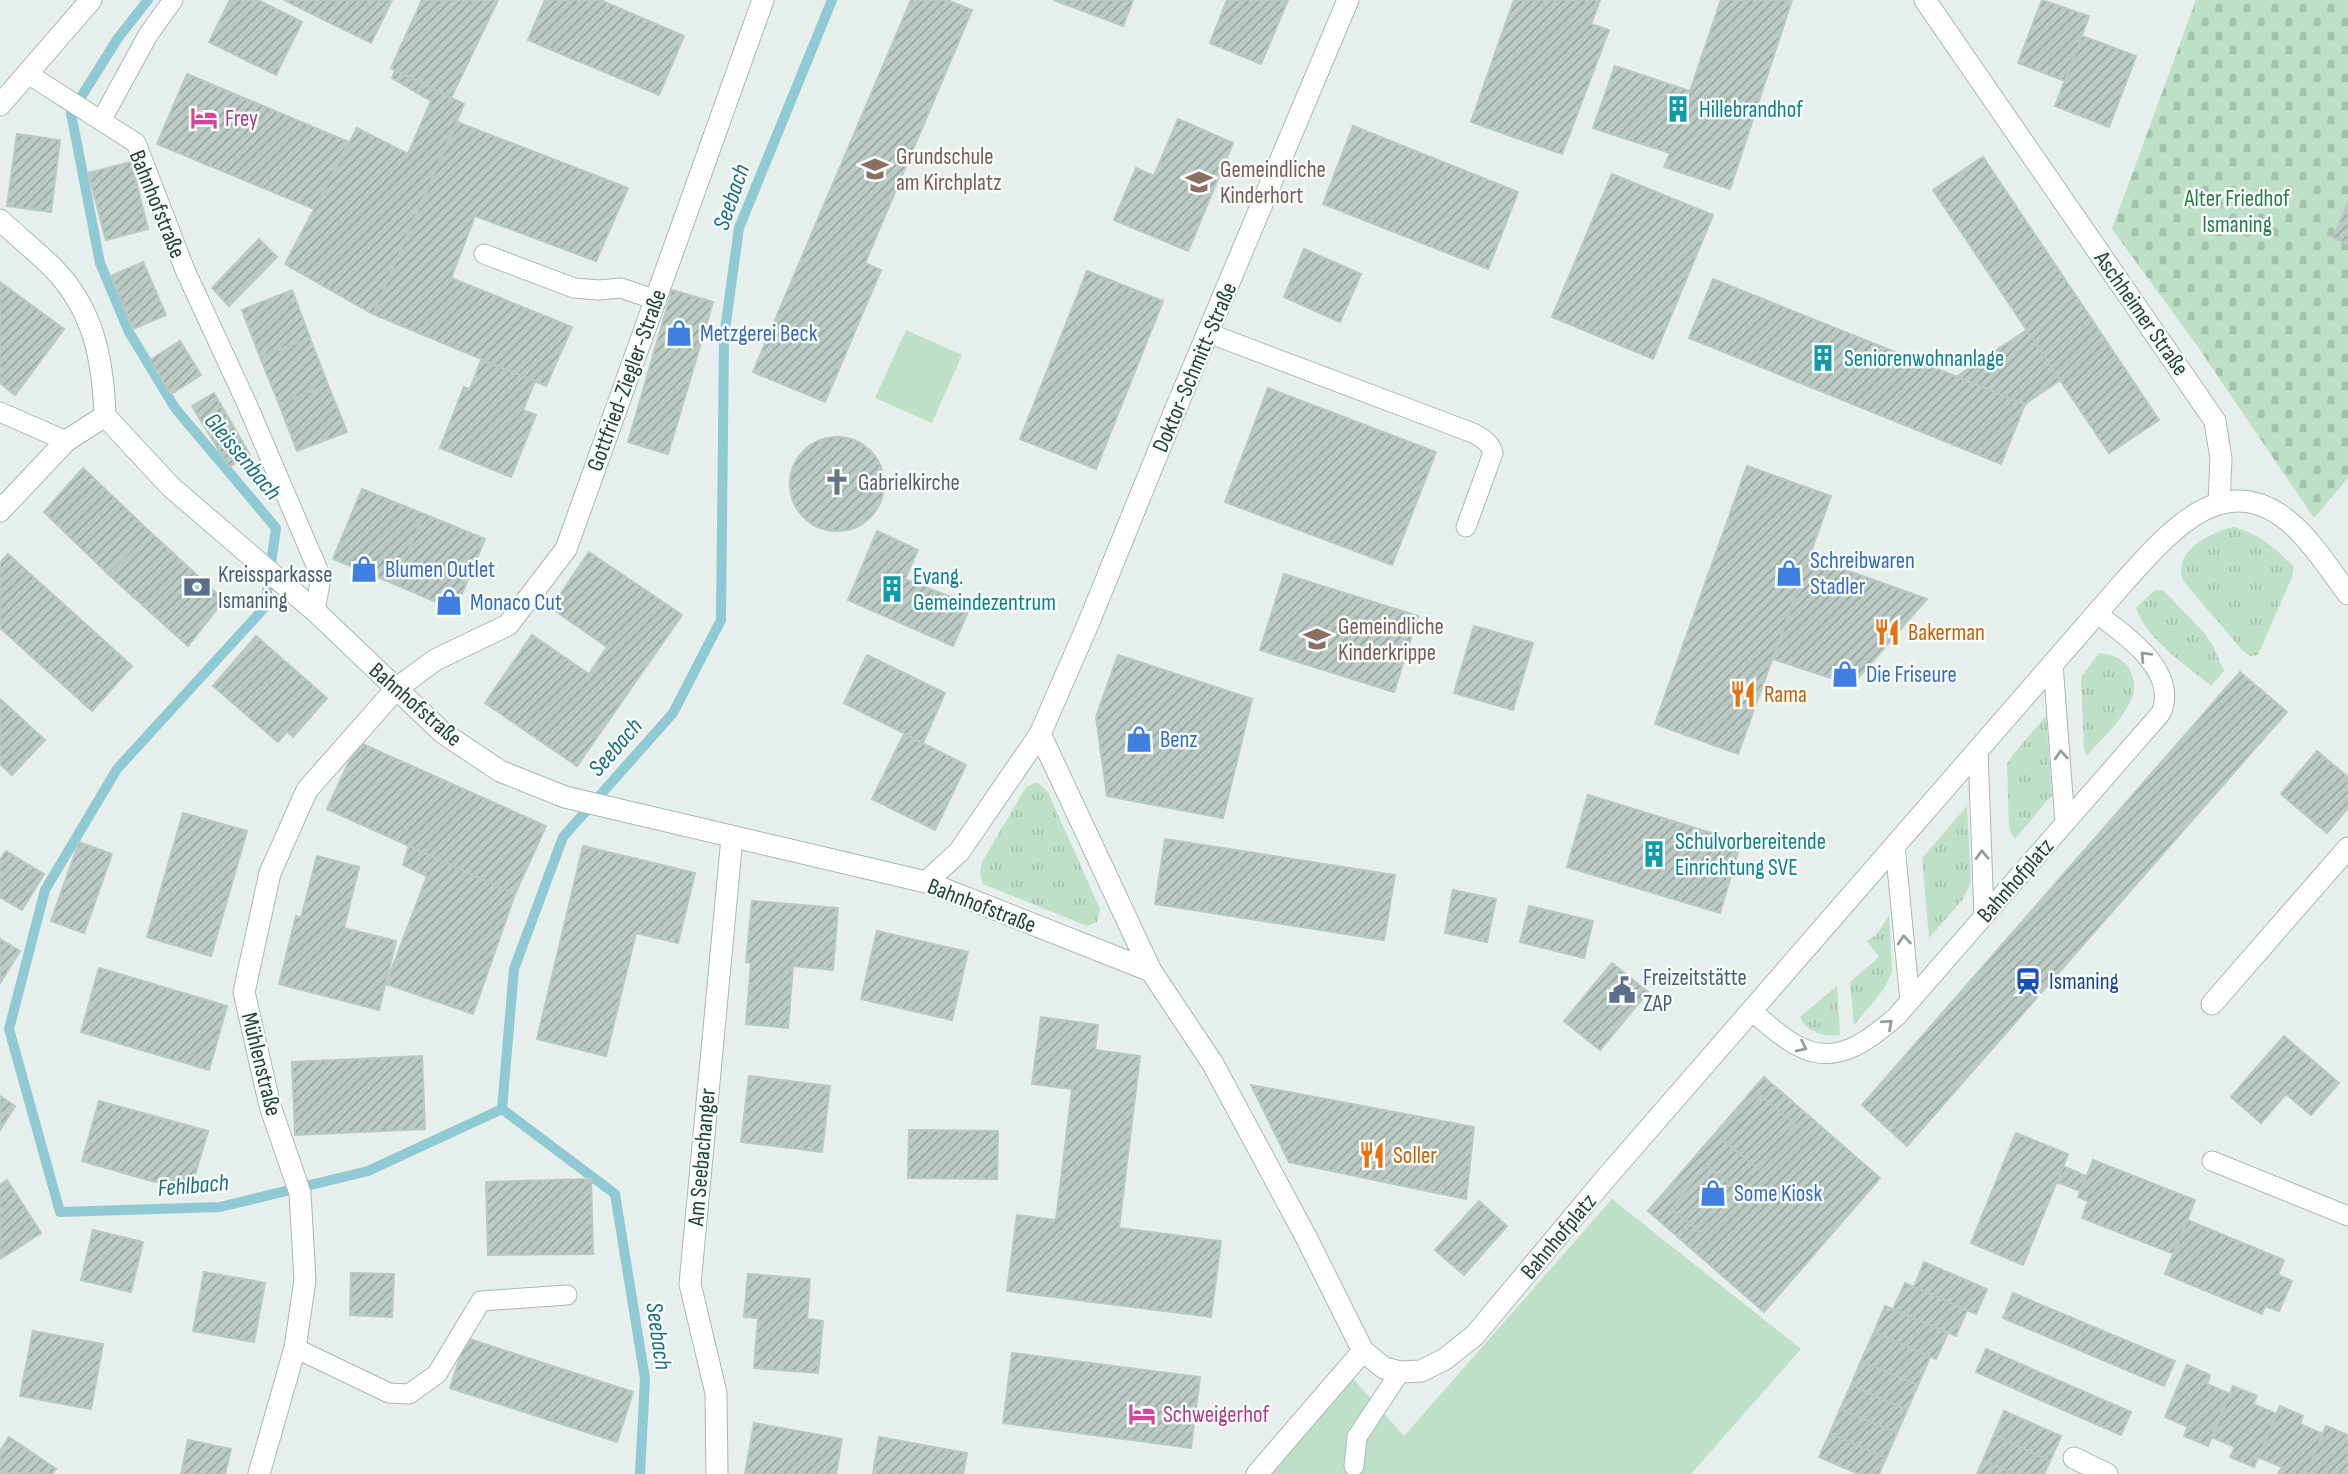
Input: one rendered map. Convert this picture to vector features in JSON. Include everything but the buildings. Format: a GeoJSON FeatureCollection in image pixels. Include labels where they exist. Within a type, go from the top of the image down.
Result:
{"type":"FeatureCollection","features":[{"type":"Feature","properties":{"kind":"street"},"geometry":{"type":"LineString","coordinates":[[0,105],[92,0]]}},
{"type":"Feature","properties":{"kind":"street","name":"Gottfried-Ziegler-Straße"},"geometry":{"type":"LineString","coordinates":[[396,689],[435,660],[509,625],[566,549],[763,0]]}},
{"type":"Feature","properties":{"kind":"street","name":"Doktor-Schmitt-Straße"},"geometry":{"type":"LineString","coordinates":[[926,882],[959,852],[1040,734],[1348,0]]}},
{"type":"Feature","properties":{"kind":"street","name":"Aschheimer Straße"},"geometry":{"type":"LineString","coordinates":[[1925,0],[2215,421],[2221,459],[2219,502]]}},
{"type":"Feature","properties":{"kind":"street"},"geometry":{"type":"LineString","coordinates":[[0,220],[54,268],[76,298],[93,331],[104,375],[105,416],[66,441],[0,511]]}},
{"type":"Feature","properties":{"kind":"street","name":"Bahnhofstraße"},"geometry":{"type":"LineString","coordinates":[[105,416],[171,487],[315,611],[443,733],[500,771],[572,799],[926,882],[1151,971]]}},
{"type":"Feature","properties":{"kind":"street"},"geometry":{"type":"LineString","coordinates":[[2219,502],[2250,501],[2279,514],[2308,541],[2348,594]]}},
{"type":"Feature","properties":{"kind":"street","name":"Bahnhofplatz"},"geometry":{"type":"LineString","coordinates":[[1400,1372],[1421,1371],[1444,1359],[1475,1335],[1606,1178],[2147,556],[2189,518],[2219,502]]}},
{"type":"Feature","properties":{"kind":"street","name":"Mühlenstraße"},"geometry":{"type":"LineString","coordinates":[[259,1474],[295,1348],[305,1280],[298,1185],[271,1106],[244,992],[270,873],[307,790],[396,689]]}},
{"type":"Feature","properties":{"kind":"street"},"geometry":{"type":"LineString","coordinates":[[1040,734],[1151,971],[1213,1063],[1306,1237],[1363,1351],[1384,1368],[1400,1372]]}},
{"type":"Feature","properties":{"kind":"street","name":"Am Seebachanger"},"geometry":{"type":"LineString","coordinates":[[717,1474],[716,1393],[690,1284],[732,838]]}},
{"type":"Feature","properties":{"kind":"street"},"geometry":{"type":"LineString","coordinates":[[2212,1003],[2348,848]]}},
{"type":"Feature","properties":{"kind":"street"},"geometry":{"type":"LineString","coordinates":[[1257,1474],[1363,1351]]}},
{"type":"Feature","properties":{"kind":"street"},"geometry":{"type":"LineString","coordinates":[[2074,1458],[2107,1474]]}},
{"type":"Feature","properties":{"kind":"lane"},"geometry":{"type":"LineString","coordinates":[[94,116],[173,0]]}},
{"type":"Feature","properties":{"kind":"lane","name":"Bahnhofstraße"},"geometry":{"type":"LineString","coordinates":[[28,74],[136,143],[185,270],[247,404],[321,577],[315,611]]}},
{"type":"Feature","properties":{"kind":"lane"},"geometry":{"type":"LineString","coordinates":[[484,254],[574,288],[621,288],[656,300]]}},
{"type":"Feature","properties":{"kind":"lane"},"geometry":{"type":"LineString","coordinates":[[1208,333],[1484,439],[1491,445],[1493,453],[1466,527]]}},
{"type":"Feature","properties":{"kind":"lane"},"geometry":{"type":"LineString","coordinates":[[0,412],[66,441]]}},
{"type":"Feature","properties":{"kind":"lane","name":"Bahnhofplatz"},"geometry":{"type":"LineString","coordinates":[[1751,1011],[1798,1047],[1817,1054],[1840,1053],[1862,1044],[1880,1032],[2161,713],[2165,703],[2165,688],[2160,672],[2129,639],[2096,614]]}},
{"type":"Feature","properties":{"kind":"lane"},"geometry":{"type":"LineString","coordinates":[[2053,664],[2065,823]]}},
{"type":"Feature","properties":{"kind":"lane"},"geometry":{"type":"LineString","coordinates":[[1978,751],[1984,916]]}},
{"type":"Feature","properties":{"kind":"lane"},"geometry":{"type":"LineString","coordinates":[[1895,846],[1910,1001]]}},
{"type":"Feature","properties":{"kind":"lane"},"geometry":{"type":"LineString","coordinates":[[2211,1161],[2348,1216]]}},
{"type":"Feature","properties":{"kind":"lane"},"geometry":{"type":"LineString","coordinates":[[295,1348],[389,1393],[409,1394],[437,1374],[481,1301],[567,1295]]}},
{"type":"Feature","properties":{"kind":"lane"},"geometry":{"type":"LineString","coordinates":[[1354,1466],[1357,1437],[1400,1372]]}},
{"type":"Feature","properties":{"kind":"green space","name":"Alter Friedhof Ismaning"},"geometry":{"type":"Polygon","coordinates":[[[2196,0],[2348,0],[2348,478],[2314,518],[2196,344],[2112,229],[2196,0]]]}},
{"type":"Feature","properties":{"kind":"green space"},"geometry":{"type":"Polygon","coordinates":[[[906,330],[962,355],[932,423],[875,398],[906,330]]]}},
{"type":"Feature","properties":{"kind":"green space"},"geometry":{"type":"Polygon","coordinates":[[[2234,527],[2267,542],[2294,567],[2258,655],[2250,656],[2242,650],[2184,582],[2181,571],[2187,553],[2195,545],[2214,533],[2234,527]]]}},
{"type":"Feature","properties":{"kind":"green space"},"geometry":{"type":"Polygon","coordinates":[[[2155,590],[2162,590],[2168,595],[2213,646],[2224,671],[2211,686],[2168,651],[2142,620],[2136,608],[2155,590]]]}},
{"type":"Feature","properties":{"kind":"green space"},"geometry":{"type":"Polygon","coordinates":[[[2099,653],[2115,657],[2128,667],[2134,691],[2123,714],[2087,756],[2084,749],[2081,677],[2099,653]]]}},
{"type":"Feature","properties":{"kind":"green space"},"geometry":{"type":"Polygon","coordinates":[[[2046,716],[2052,795],[2015,839],[2009,828],[2007,764],[2046,716]]]}},
{"type":"Feature","properties":{"kind":"green space"},"geometry":{"type":"Polygon","coordinates":[[[1037,782],[1048,792],[1100,909],[1097,922],[1087,926],[983,884],[980,874],[982,862],[1026,787],[1037,782]]]}},
{"type":"Feature","properties":{"kind":"green space"},"geometry":{"type":"Polygon","coordinates":[[[1967,806],[1971,882],[1963,899],[1929,938],[1922,858],[1967,806]]]}},
{"type":"Feature","properties":{"kind":"green space"},"geometry":{"type":"Polygon","coordinates":[[[1889,915],[1892,972],[1884,989],[1854,1025],[1850,982],[1879,957],[1867,941],[1877,934],[1889,915]]]}},
{"type":"Feature","properties":{"kind":"green space"},"geometry":{"type":"Polygon","coordinates":[[[1837,986],[1840,1035],[1822,1035],[1807,1027],[1800,1017],[1837,986]]]}},
{"type":"Feature","properties":{"kind":"green space"},"geometry":{"type":"Polygon","coordinates":[[[1612,1199],[1801,1349],[1691,1474],[1264,1474],[1351,1376],[1404,1436],[1612,1199]]]}},
{"type":"Feature","properties":{"kind":"waterway","name":"Gleissenbach"},"geometry":{"type":"LineString","coordinates":[[148,0],[118,38],[71,113],[100,263],[129,332],[175,408],[276,528],[265,607],[117,769],[45,890],[9,1029],[60,1212],[220,1207],[368,1171],[502,1109]]}},
{"type":"Feature","properties":{"kind":"waterway","name":"Seebach"},"geometry":{"type":"LineString","coordinates":[[640,1474],[645,1379],[615,1194],[502,1109],[514,969],[563,837],[673,713],[721,620],[724,337],[739,228],[832,0]]}},
{"type":"Feature","properties":{"kind":"place","name":"Hillebrandhof"},"geometry":{"type":"Point","coordinates":[1678,109]}},
{"type":"Feature","properties":{"kind":"place","name":"Frey"},"geometry":{"type":"Point","coordinates":[204,118]}},
{"type":"Feature","properties":{"kind":"place","name":"Grundschule am Kirchplatz"},"geometry":{"type":"Point","coordinates":[875,169]}},
{"type":"Feature","properties":{"kind":"place","name":"Gemeindliche Kinderhort"},"geometry":{"type":"Point","coordinates":[1199,182]}},
{"type":"Feature","properties":{"kind":"place","name":"Metzgerei Beck"},"geometry":{"type":"Point","coordinates":[679,333]}},
{"type":"Feature","properties":{"kind":"place","name":"Seniorenwohnanlage"},"geometry":{"type":"Point","coordinates":[1823,358]}},
{"type":"Feature","properties":{"kind":"place","name":"Gabrielkirche"},"geometry":{"type":"Point","coordinates":[837,482]}},
{"type":"Feature","properties":{"kind":"place","name":"Blumen Outlet"},"geometry":{"type":"Point","coordinates":[364,569]}},
{"type":"Feature","properties":{"kind":"place","name":"Schreibwaren Stadler"},"geometry":{"type":"Point","coordinates":[1789,573]}},
{"type":"Feature","properties":{"kind":"place","name":"Kreissparkasse Ismaning"},"geometry":{"type":"Point","coordinates":[197,587]}},
{"type":"Feature","properties":{"kind":"place","name":"Evang. Gemeindezentrum"},"geometry":{"type":"Point","coordinates":[892,589]}},
{"type":"Feature","properties":{"kind":"place","name":"Monaco Cut"},"geometry":{"type":"Point","coordinates":[449,602]}},
{"type":"Feature","properties":{"kind":"place","name":"Bakerman"},"geometry":{"type":"Point","coordinates":[1887,632]}},
{"type":"Feature","properties":{"kind":"place","name":"Gemeindliche Kinderkrippe"},"geometry":{"type":"Point","coordinates":[1317,639]}},
{"type":"Feature","properties":{"kind":"place","name":"Die Friseure"},"geometry":{"type":"Point","coordinates":[1845,674]}},
{"type":"Feature","properties":{"kind":"place","name":"Rama"},"geometry":{"type":"Point","coordinates":[1743,694]}},
{"type":"Feature","properties":{"kind":"place","name":"Benz"},"geometry":{"type":"Point","coordinates":[1139,739]}},
{"type":"Feature","properties":{"kind":"place","name":"Schulvorbereitende Einrichtung SVE"},"geometry":{"type":"Point","coordinates":[1654,854]}},
{"type":"Feature","properties":{"kind":"place","name":"Ismaning"},"geometry":{"type":"Point","coordinates":[2028,981]}},
{"type":"Feature","properties":{"kind":"place","name":"Freizeitstätte ZAP"},"geometry":{"type":"Point","coordinates":[1622,990]}},
{"type":"Feature","properties":{"kind":"place","name":"Soller"},"geometry":{"type":"Point","coordinates":[1372,1155]}},
{"type":"Feature","properties":{"kind":"place","name":"Some Kiosk"},"geometry":{"type":"Point","coordinates":[1713,1193]}},
{"type":"Feature","properties":{"kind":"place","name":"Schweigerhof"},"geometry":{"type":"Point","coordinates":[1142,1414]}},
{"type":"Feature","properties":{"kind":"water label","name":"Fehlbach"},"geometry":{"type":"Point","coordinates":[193,1185]}}]}
